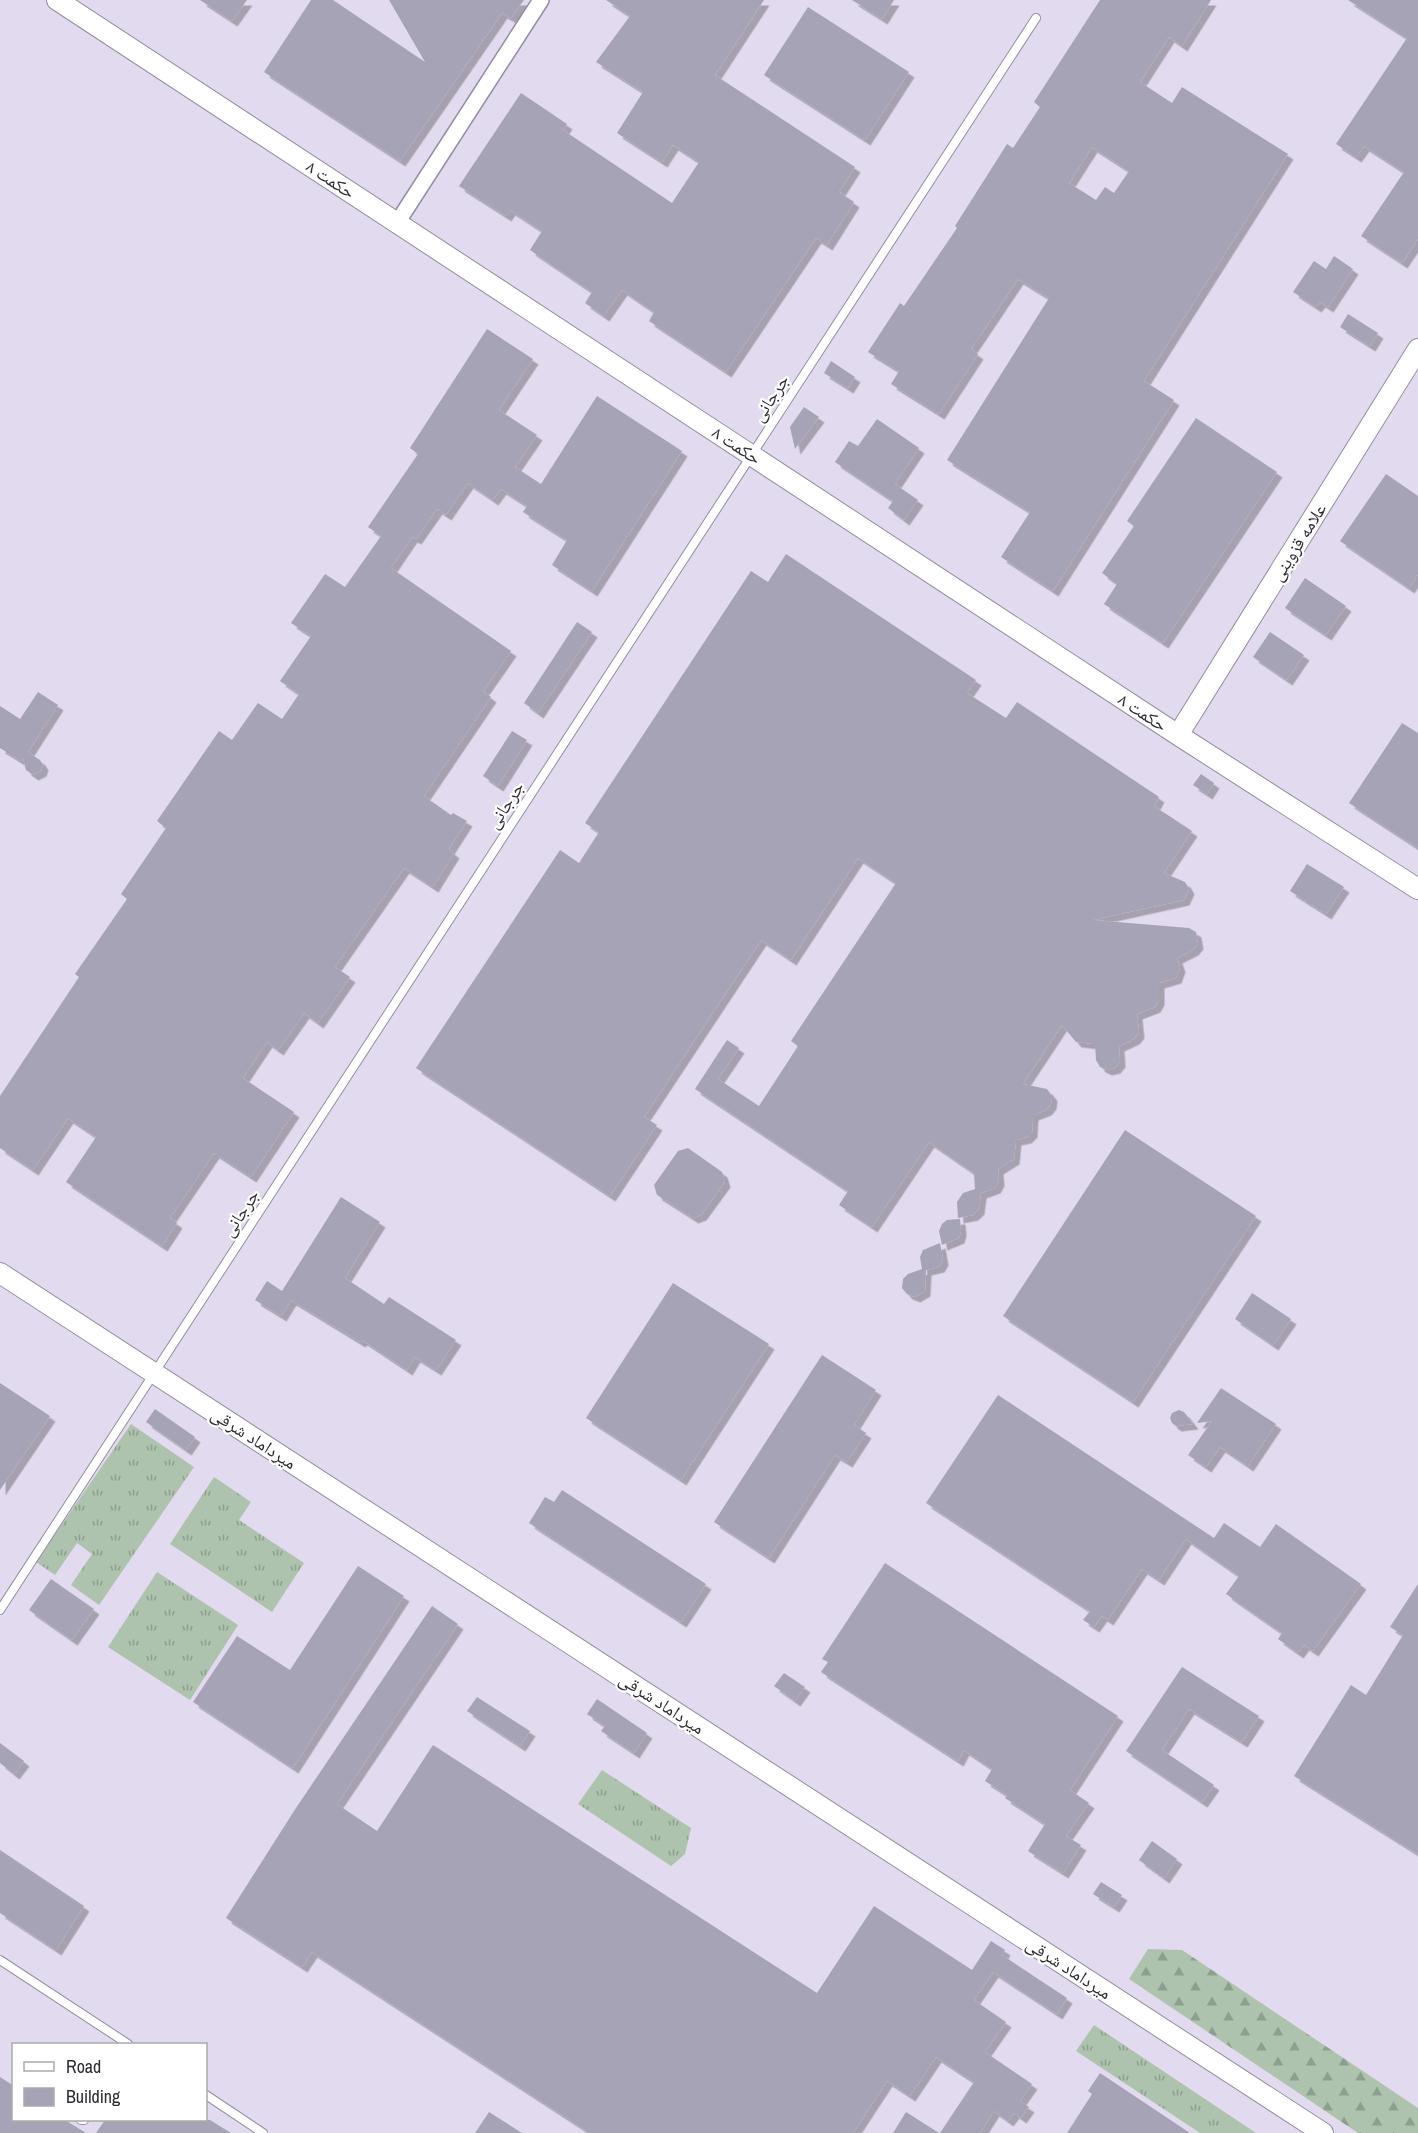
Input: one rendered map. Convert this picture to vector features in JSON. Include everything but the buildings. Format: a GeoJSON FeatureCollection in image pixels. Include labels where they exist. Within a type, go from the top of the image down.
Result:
{"type":"FeatureCollection","features":[{"type":"Feature","properties":{"kind":"street","name":"حکمت ۸"},"geometry":{"type":"LineString","coordinates":[[57,0],[1178,735],[1418,889]]}},
{"type":"Feature","properties":{"kind":"street"},"geometry":{"type":"LineString","coordinates":[[397,223],[541,0]]}},
{"type":"Feature","properties":{"kind":"street","name":"علامه قزوینی"},"geometry":{"type":"LineString","coordinates":[[1178,735],[1418,349]]}},
{"type":"Feature","properties":{"kind":"street","name":"میرداماد شرقی"},"geometry":{"type":"LineString","coordinates":[[0,1273],[1323,2133]]}},
{"type":"Feature","properties":{"kind":"lane","name":"جرجانی"},"geometry":{"type":"LineString","coordinates":[[0,1610],[1036,18]]}},
{"type":"Feature","properties":{"kind":"lane"},"geometry":{"type":"LineString","coordinates":[[0,1960],[126,2043]]}},
{"type":"Feature","properties":{"kind":"lane"},"geometry":{"type":"LineString","coordinates":[[207,2096],[263,2133]]}},
{"type":"Feature","properties":{"kind":"green space"},"geometry":{"type":"Polygon","coordinates":[[[131,1424],[194,1467],[99,1605],[71,1585],[92,1554],[77,1543],[55,1575],[36,1562],[131,1424]]]}},
{"type":"Feature","properties":{"kind":"green space"},"geometry":{"type":"Polygon","coordinates":[[[214,1477],[251,1502],[239,1520],[304,1563],[272,1612],[170,1544],[214,1477]]]}},
{"type":"Feature","properties":{"kind":"green space"},"geometry":{"type":"Polygon","coordinates":[[[157,1572],[238,1625],[190,1700],[108,1647],[157,1572]]]}},
{"type":"Feature","properties":{"kind":"green space"},"geometry":{"type":"Polygon","coordinates":[[[602,1770],[691,1828],[685,1854],[671,1866],[578,1804],[602,1770]]]}},
{"type":"Feature","properties":{"kind":"green space"},"geometry":{"type":"Polygon","coordinates":[[[1148,1949],[1182,1950],[1418,2108],[1418,2133],[1358,2133],[1129,1979],[1148,1949]]]}},
{"type":"Feature","properties":{"kind":"green space"},"geometry":{"type":"Polygon","coordinates":[[[1094,2025],[1256,2133],[1200,2133],[1076,2051],[1094,2025]]]}}]}
